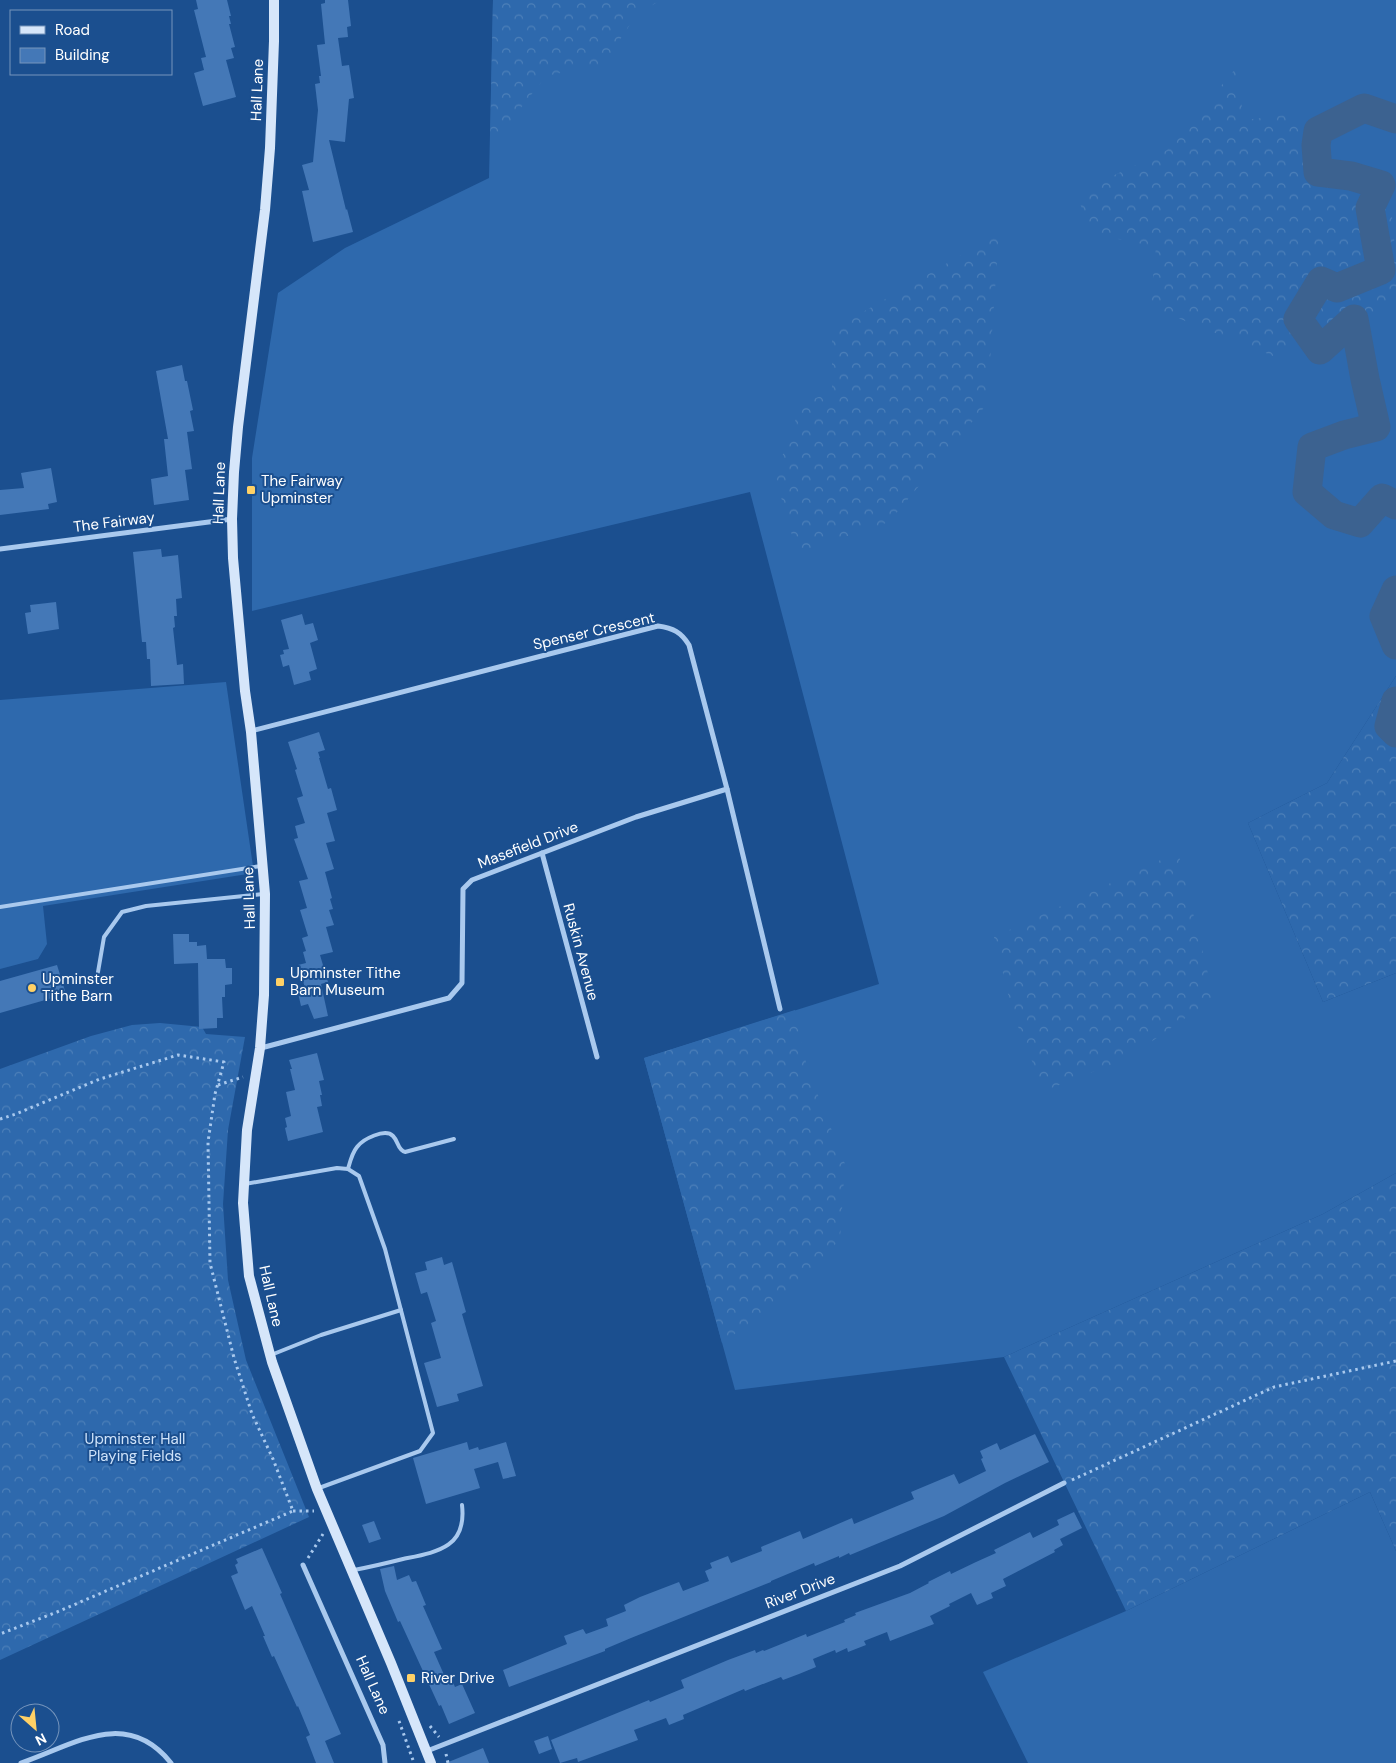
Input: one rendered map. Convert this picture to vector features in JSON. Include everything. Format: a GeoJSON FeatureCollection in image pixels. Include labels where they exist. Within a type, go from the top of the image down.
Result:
{"type":"FeatureCollection","features":[{"type":"Feature","properties":{"kind":"street","name":"Hall Lane"},"geometry":{"type":"LineString","coordinates":[[274,0],[270,148],[265,210],[238,427],[232,519],[233,558],[265,894],[264,995],[260,1048],[247,1130],[243,1203],[249,1276],[270,1355],[316,1489],[431,1763]]}},
{"type":"Feature","properties":{"kind":"street","name":"The Fairway"},"geometry":{"type":"LineString","coordinates":[[0,549],[232,519]]}},
{"type":"Feature","properties":{"kind":"street","name":"Spenser Crescent"},"geometry":{"type":"LineString","coordinates":[[251,732],[658,626],[672,628],[683,635],[689,645],[727,789],[780,1009]]}},
{"type":"Feature","properties":{"kind":"street","name":"Masefield Drive"},"geometry":{"type":"LineString","coordinates":[[260,1048],[449,998],[462,983],[463,889],[472,880],[636,817],[727,789]]}},
{"type":"Feature","properties":{"kind":"street","name":"Ruskin Avenue"},"geometry":{"type":"LineString","coordinates":[[542,853],[597,1057]]}},
{"type":"Feature","properties":{"kind":"street","name":"River Drive"},"geometry":{"type":"LineString","coordinates":[[427,1751],[900,1566],[1064,1483]]}},
{"type":"Feature","properties":{"kind":"street","name":"Hall Lane"},"geometry":{"type":"LineString","coordinates":[[303,1565],[383,1745],[384,1763]]}},
{"type":"Feature","properties":{"kind":"street"},"geometry":{"type":"LineString","coordinates":[[21,1763],[90,1736],[110,1732],[130,1734],[147,1741],[160,1750],[171,1763]]}},
{"type":"Feature","properties":{"kind":"lane"},"geometry":{"type":"LineString","coordinates":[[0,907],[263,866]]}},
{"type":"Feature","properties":{"kind":"lane"},"geometry":{"type":"LineString","coordinates":[[98,972],[104,937],[122,912],[146,906],[265,894]]}},
{"type":"Feature","properties":{"kind":"lane"},"geometry":{"type":"LineString","coordinates":[[348,1169],[357,1147],[363,1142],[382,1134],[388,1133],[393,1136],[398,1146],[405,1152],[454,1139]]}},
{"type":"Feature","properties":{"kind":"lane"},"geometry":{"type":"LineString","coordinates":[[244,1184],[337,1168],[348,1169],[359,1176],[384,1250],[433,1433],[420,1451],[316,1489]]}},
{"type":"Feature","properties":{"kind":"lane"},"geometry":{"type":"LineString","coordinates":[[270,1355],[321,1335],[401,1310]]}},
{"type":"Feature","properties":{"kind":"lane"},"geometry":{"type":"LineString","coordinates":[[351,1571],[430,1554],[444,1548],[455,1538],[461,1528],[464,1519],[462,1505]]}},
{"type":"Feature","properties":{"kind":"path"},"geometry":{"type":"LineString","coordinates":[[0,1119],[100,1079],[178,1056],[224,1062],[208,1142],[210,1263],[234,1358],[252,1414],[273,1459],[293,1511]]}},
{"type":"Feature","properties":{"kind":"path"},"geometry":{"type":"LineString","coordinates":[[218,1085],[246,1076]]}},
{"type":"Feature","properties":{"kind":"path"},"geometry":{"type":"LineString","coordinates":[[1064,1483],[1274,1387],[1396,1361]]}},
{"type":"Feature","properties":{"kind":"path"},"geometry":{"type":"LineString","coordinates":[[0,1634],[57,1612],[293,1511],[314,1511]]}},
{"type":"Feature","properties":{"kind":"path"},"geometry":{"type":"LineString","coordinates":[[303,1565],[323,1533]]}},
{"type":"Feature","properties":{"kind":"path"},"geometry":{"type":"LineString","coordinates":[[447,1756],[448,1763]]}},
{"type":"Feature","properties":{"kind":"green space"},"geometry":{"type":"Polygon","coordinates":[[[493,0],[1396,0],[1396,676],[1327,783],[1248,823],[1323,1002],[1396,973],[1396,1173],[1323,1214],[1004,1357],[735,1390],[644,1058],[879,984],[750,492],[252,611],[252,458],[278,293],[345,248],[489,178],[493,0]]]}},
{"type":"Feature","properties":{"kind":"green space"},"geometry":{"type":"Polygon","coordinates":[[[493,0],[661,0],[637,14],[604,64],[546,76],[490,147],[493,0]]]}},
{"type":"Feature","properties":{"kind":"green space"},"geometry":{"type":"Polygon","coordinates":[[[1236,68],[1244,120],[1294,114],[1310,158],[1391,206],[1396,260],[1396,298],[1361,332],[1273,356],[1150,307],[1156,247],[1089,233],[1077,193],[1167,150],[1236,68]]]}},
{"type":"Feature","properties":{"kind":"green space"},"geometry":{"type":"Polygon","coordinates":[[[999,233],[987,404],[889,522],[797,553],[775,476],[802,402],[832,393],[832,330],[999,233]]]}},
{"type":"Feature","properties":{"kind":"green space"},"geometry":{"type":"Polygon","coordinates":[[[1396,676],[1396,973],[1323,1002],[1248,823],[1327,783],[1396,676]]]}},
{"type":"Feature","properties":{"kind":"green space"},"geometry":{"type":"Polygon","coordinates":[[[226,682],[254,873],[43,906],[47,944],[38,959],[0,969],[0,700],[226,682]]]}},
{"type":"Feature","properties":{"kind":"green space"},"geometry":{"type":"Polygon","coordinates":[[[1178,852],[1214,998],[1128,1058],[1044,1091],[1013,1014],[994,937],[1178,852]]]}},
{"type":"Feature","properties":{"kind":"green space"},"geometry":{"type":"Polygon","coordinates":[[[795,1010],[807,1067],[845,1164],[840,1239],[796,1290],[722,1343],[644,1058],[795,1010]]]}},
{"type":"Feature","properties":{"kind":"green space","name":"Upminster Hall Playing Fields"},"geometry":{"type":"Polygon","coordinates":[[[160,1023],[202,1027],[206,1034],[245,1037],[228,1130],[223,1204],[228,1280],[246,1360],[309,1517],[0,1660],[0,1069],[91,1036],[132,1025],[160,1023]]]}},
{"type":"Feature","properties":{"kind":"green space"},"geometry":{"type":"Polygon","coordinates":[[[1396,1173],[1396,1551],[1370,1492],[1126,1611],[1004,1357],[1323,1214],[1396,1173]]]}},
{"type":"Feature","properties":{"kind":"green space"},"geometry":{"type":"Polygon","coordinates":[[[1370,1492],[1396,1551],[1396,1763],[1028,1763],[983,1672],[1126,1611],[1370,1492]]]}},
{"type":"Feature","properties":{"kind":"building"},"geometry":{"type":"Polygon","coordinates":[[[196,0],[227,0],[231,16],[229,16],[231,24],[229,24],[235,47],[231,48],[234,58],[226,60],[236,97],[203,106],[194,73],[204,70],[201,58],[206,57],[194,10],[198,9],[196,0]]]}},
{"type":"Feature","properties":{"kind":"building"},"geometry":{"type":"Polygon","coordinates":[[[325,0],[348,0],[351,26],[347,27],[348,37],[338,38],[342,66],[349,65],[354,98],[349,99],[345,142],[329,140],[353,232],[313,242],[302,191],[309,190],[302,165],[313,162],[318,110],[315,84],[320,83],[319,76],[321,76],[317,45],[325,44],[321,4],[325,3],[325,0]]]}},
{"type":"Feature","properties":{"kind":"building"},"geometry":{"type":"Polygon","coordinates":[[[182,365],[193,410],[190,411],[194,431],[187,432],[192,469],[185,470],[189,500],[154,505],[151,479],[168,476],[164,439],[168,439],[156,371],[182,365]]]}},
{"type":"Feature","properties":{"kind":"building"},"geometry":{"type":"Polygon","coordinates":[[[51,468],[57,502],[48,504],[49,509],[0,515],[0,490],[24,488],[21,473],[51,468]]]}},
{"type":"Feature","properties":{"kind":"building"},"geometry":{"type":"Polygon","coordinates":[[[161,549],[162,557],[178,555],[182,598],[176,599],[177,616],[174,616],[175,627],[173,628],[177,665],[183,664],[184,684],[151,686],[150,659],[147,659],[146,642],[142,642],[133,552],[161,549]]]}},
{"type":"Feature","properties":{"kind":"building"},"geometry":{"type":"Polygon","coordinates":[[[56,602],[59,629],[28,634],[25,613],[31,612],[30,605],[56,602]]]}},
{"type":"Feature","properties":{"kind":"building"},"geometry":{"type":"Polygon","coordinates":[[[302,614],[305,625],[313,623],[318,640],[310,643],[317,669],[309,672],[311,680],[294,685],[289,665],[283,667],[280,655],[284,654],[283,650],[289,649],[281,620],[302,614]]]}},
{"type":"Feature","properties":{"kind":"building"},"geometry":{"type":"Polygon","coordinates":[[[319,732],[325,750],[318,752],[319,758],[328,789],[331,788],[337,810],[327,813],[335,841],[326,843],[334,869],[325,872],[332,898],[330,899],[333,909],[329,910],[334,925],[326,927],[333,952],[320,955],[328,982],[321,984],[328,1016],[314,1019],[308,1004],[301,1006],[298,993],[306,991],[298,965],[306,963],[303,952],[306,951],[302,938],[308,936],[300,910],[307,908],[299,881],[308,879],[294,839],[298,838],[295,826],[305,823],[297,798],[303,796],[288,742],[319,732]]]}},
{"type":"Feature","properties":{"kind":"building"},"geometry":{"type":"Polygon","coordinates":[[[173,934],[189,934],[189,942],[197,942],[197,946],[206,945],[207,959],[225,959],[226,968],[232,968],[232,984],[225,985],[225,997],[222,997],[223,1018],[217,1018],[217,1028],[199,1029],[198,963],[174,964],[173,934]]]}},
{"type":"Feature","properties":{"kind":"building","name":"Upminster Tithe Barn"},"geometry":{"type":"Polygon","coordinates":[[[57,965],[66,994],[0,1013],[0,981],[57,965]]]}},
{"type":"Feature","properties":{"kind":"building"},"geometry":{"type":"Polygon","coordinates":[[[317,1053],[324,1080],[319,1081],[322,1106],[317,1107],[323,1132],[288,1141],[285,1118],[291,1116],[286,1092],[295,1090],[289,1060],[317,1053]]]}},
{"type":"Feature","properties":{"kind":"building"},"geometry":{"type":"Polygon","coordinates":[[[442,1257],[444,1265],[452,1262],[466,1312],[462,1314],[483,1386],[457,1394],[459,1401],[437,1407],[424,1363],[441,1358],[431,1323],[436,1321],[427,1292],[421,1294],[415,1273],[427,1270],[425,1262],[442,1257]]]}},
{"type":"Feature","properties":{"kind":"building"},"geometry":{"type":"Polygon","coordinates":[[[1035,1434],[1049,1462],[944,1516],[850,1555],[849,1553],[839,1558],[839,1556],[815,1566],[814,1563],[631,1638],[605,1649],[605,1651],[509,1687],[503,1670],[567,1644],[564,1636],[583,1629],[586,1634],[608,1626],[606,1619],[626,1611],[624,1605],[640,1597],[679,1582],[683,1591],[709,1581],[705,1571],[712,1568],[710,1563],[728,1556],[731,1563],[762,1551],[761,1547],[800,1531],[803,1539],[852,1518],[854,1524],[914,1499],[911,1492],[954,1474],[959,1484],[986,1471],[980,1451],[997,1443],[1000,1450],[1035,1434]]]}},
{"type":"Feature","properties":{"kind":"building"},"geometry":{"type":"Polygon","coordinates":[[[467,1442],[469,1450],[478,1447],[479,1450],[506,1442],[516,1476],[503,1479],[498,1462],[474,1469],[480,1488],[426,1504],[413,1458],[467,1442]]]}},
{"type":"Feature","properties":{"kind":"building"},"geometry":{"type":"Polygon","coordinates":[[[1074,1512],[1082,1528],[1060,1539],[1063,1545],[1054,1550],[1055,1552],[1003,1579],[1006,1586],[991,1593],[993,1598],[977,1605],[971,1593],[930,1616],[934,1624],[890,1641],[887,1632],[864,1641],[866,1645],[848,1652],[847,1648],[836,1653],[835,1650],[813,1659],[816,1667],[799,1674],[783,1680],[781,1677],[745,1691],[744,1689],[683,1715],[684,1719],[669,1725],[666,1718],[634,1730],[638,1740],[578,1762],[577,1758],[560,1763],[551,1740],[649,1700],[650,1702],[684,1688],[681,1680],[728,1660],[755,1650],[756,1653],[764,1651],[806,1634],[807,1637],[845,1622],[844,1620],[856,1615],[855,1613],[910,1593],[950,1571],[951,1574],[996,1553],[994,1550],[1030,1532],[1033,1538],[1059,1525],[1057,1520],[1074,1512]]]}},
{"type":"Feature","properties":{"kind":"building"},"geometry":{"type":"Polygon","coordinates":[[[374,1521],[381,1539],[369,1543],[362,1525],[374,1521]]]}},
{"type":"Feature","properties":{"kind":"building"},"geometry":{"type":"Polygon","coordinates":[[[262,1548],[341,1734],[325,1741],[334,1763],[316,1763],[306,1737],[310,1735],[298,1706],[274,1656],[272,1657],[252,1606],[245,1610],[231,1576],[238,1573],[235,1565],[238,1563],[236,1559],[262,1548]]]}},
{"type":"Feature","properties":{"kind":"building"},"geometry":{"type":"Polygon","coordinates":[[[394,1566],[397,1580],[409,1575],[412,1582],[416,1581],[426,1605],[423,1606],[442,1649],[434,1652],[445,1677],[450,1675],[455,1687],[462,1684],[475,1713],[449,1724],[441,1705],[439,1706],[385,1591],[380,1569],[394,1566]]]}},
{"type":"Feature","properties":{"kind":"building"},"geometry":{"type":"Polygon","coordinates":[[[548,1736],[552,1749],[539,1754],[534,1741],[548,1736]]]}},
{"type":"Feature","properties":{"kind":"building"},"geometry":{"type":"Polygon","coordinates":[[[483,1748],[489,1763],[446,1763],[483,1748]]]}},
{"type":"Feature","properties":{"kind":"waterway"},"geometry":{"type":"LineString","coordinates":[[1396,119],[1364,108],[1318,131],[1316,145],[1318,172],[1351,176],[1381,185],[1370,208],[1381,270],[1337,288],[1321,281],[1298,319],[1320,350],[1354,319],[1376,427],[1344,435],[1312,447],[1307,492],[1334,515],[1360,523],[1382,498],[1396,505]]}},
{"type":"Feature","properties":{"kind":"waterway"},"geometry":{"type":"LineString","coordinates":[[1396,590],[1384,616],[1396,645]]}},
{"type":"Feature","properties":{"kind":"waterway"},"geometry":{"type":"LineString","coordinates":[[1396,701],[1389,726],[1396,733]]}},
{"type":"Feature","properties":{"kind":"place","name":"The Fairway Upminster"},"geometry":{"type":"Point","coordinates":[251,490]}},
{"type":"Feature","properties":{"kind":"place","name":"Upminster Tithe Barn Museum"},"geometry":{"type":"Point","coordinates":[280,982]}},
{"type":"Feature","properties":{"kind":"place","name":"Upminster Tithe Barn"},"geometry":{"type":"Point","coordinates":[32,988]}},
{"type":"Feature","properties":{"kind":"place","name":"River Drive"},"geometry":{"type":"Point","coordinates":[411,1678]}}]}
